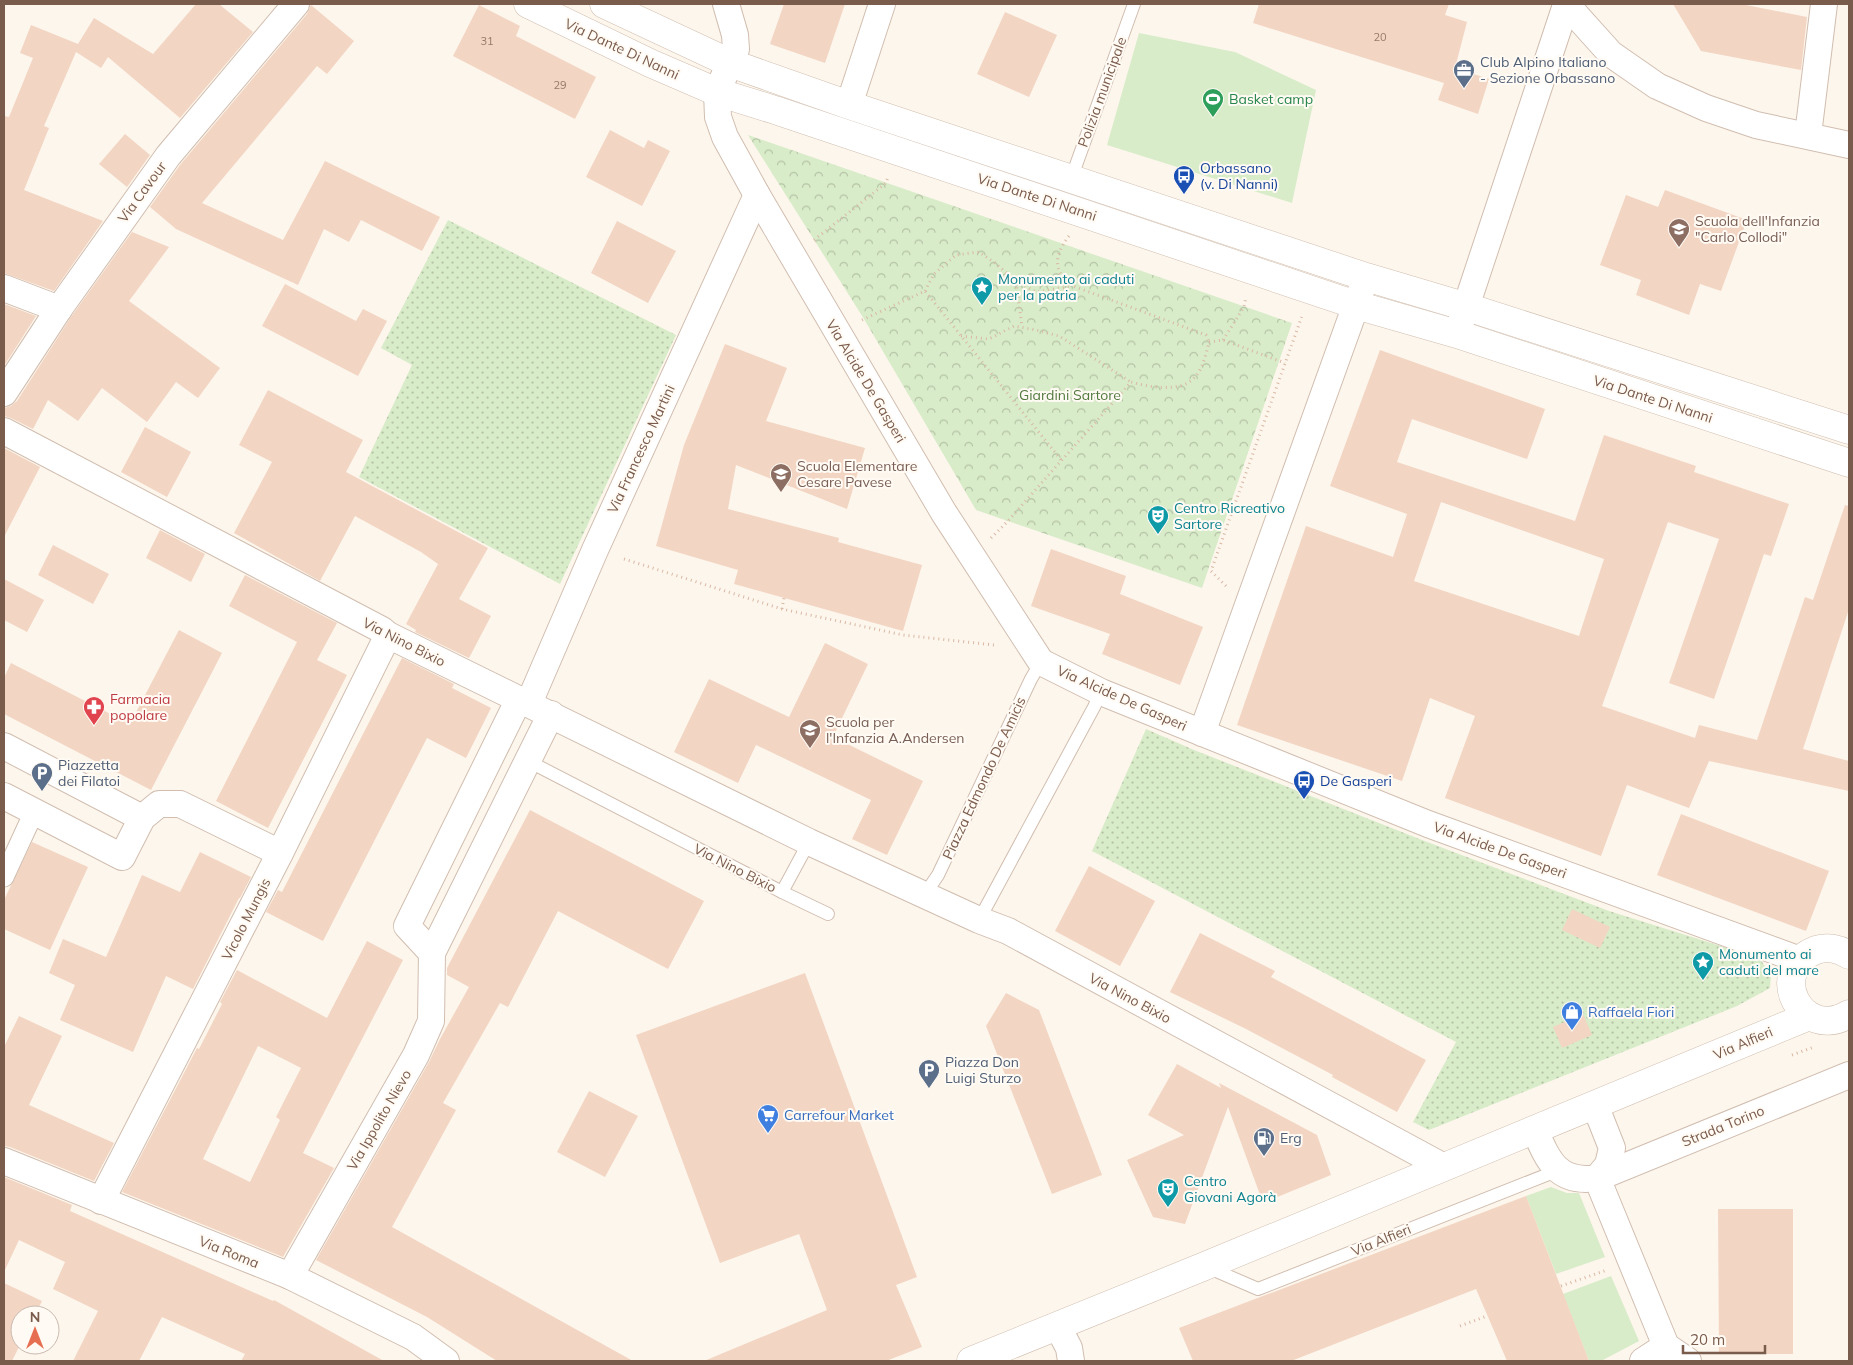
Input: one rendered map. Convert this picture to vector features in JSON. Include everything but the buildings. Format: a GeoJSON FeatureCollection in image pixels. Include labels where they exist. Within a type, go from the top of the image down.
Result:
{"type":"FeatureCollection","features":[{"type":"Feature","properties":{"kind":"street","name":"Via Cavour"},"geometry":{"type":"LineString","coordinates":[[4,393],[59,309],[168,156],[296,4]]}},
{"type":"Feature","properties":{"kind":"street","name":"Via Dante Di Nanni"},"geometry":{"type":"LineString","coordinates":[[528,4],[650,63],[717,92],[1356,305],[1457,334],[1849,463]]}},
{"type":"Feature","properties":{"kind":"street","name":"Via Dante Di Nanni"},"geometry":{"type":"LineString","coordinates":[[604,4],[730,63],[848,106],[1366,277],[1467,307],[1849,430]]}},
{"type":"Feature","properties":{"kind":"street"},"geometry":{"type":"LineString","coordinates":[[717,92],[736,49],[735,35],[726,4]]}},
{"type":"Feature","properties":{"kind":"street"},"geometry":{"type":"LineString","coordinates":[[848,106],[882,4]]}},
{"type":"Feature","properties":{"kind":"street"},"geometry":{"type":"LineString","coordinates":[[1457,334],[1566,4],[1611,54],[1656,86],[1706,108],[1756,125],[1849,145]]}},
{"type":"Feature","properties":{"kind":"street"},"geometry":{"type":"LineString","coordinates":[[1808,135],[1824,4]]}},
{"type":"Feature","properties":{"kind":"street","name":"Via Alcide De Gasperi"},"geometry":{"type":"LineString","coordinates":[[717,92],[718,117],[725,137],[757,195],[944,513],[1041,662],[1101,692],[1428,824],[1800,960]]}},
{"type":"Feature","properties":{"kind":"street","name":"Via Francesco Martini"},"geometry":{"type":"LineString","coordinates":[[533,705],[595,550],[757,195]]}},
{"type":"Feature","properties":{"kind":"street"},"geometry":{"type":"LineString","coordinates":[[1356,305],[1366,277]]}},
{"type":"Feature","properties":{"kind":"street"},"geometry":{"type":"LineString","coordinates":[[4,288],[59,309]]}},
{"type":"Feature","properties":{"kind":"street","name":"Via Alcide De Gasperi"},"geometry":{"type":"LineString","coordinates":[[1202,733],[1356,305]]}},
{"type":"Feature","properties":{"kind":"street","name":"Via Nino Bixio"},"geometry":{"type":"LineString","coordinates":[[4,431],[385,633],[809,842],[1008,932],[1444,1168]]}},
{"type":"Feature","properties":{"kind":"street","name":"Vicolo Mungis"},"geometry":{"type":"LineString","coordinates":[[101,1201],[280,853],[385,633]]}},
{"type":"Feature","properties":{"kind":"street"},"geometry":{"type":"LineString","coordinates":[[432,953],[407,926],[533,705]]}},
{"type":"Feature","properties":{"kind":"street","name":"Via Ippolito Nievo"},"geometry":{"type":"LineString","coordinates":[[290,1276],[416,1055],[431,1021],[432,953],[528,761],[533,705]]}},
{"type":"Feature","properties":{"kind":"street"},"geometry":{"type":"LineString","coordinates":[[4,746],[142,818]]}},
{"type":"Feature","properties":{"kind":"street"},"geometry":{"type":"LineString","coordinates":[[4,796],[122,857],[142,818],[159,804],[180,804],[280,853]]}},
{"type":"Feature","properties":{"kind":"street"},"geometry":{"type":"LineString","coordinates":[[4,877],[34,812]]}},
{"type":"Feature","properties":{"kind":"street"},"geometry":{"type":"LineString","coordinates":[[1849,956],[1837,949],[1820,949],[1812,952],[1800,960],[1793,972],[1791,987],[1796,1004],[1809,1016],[1825,1021],[1838,1020],[1849,1014]]}},
{"type":"Feature","properties":{"kind":"street","name":"Via Alfieri"},"geometry":{"type":"LineString","coordinates":[[971,1361],[1013,1353],[1058,1327],[1809,1016]]}},
{"type":"Feature","properties":{"kind":"street","name":"Strada Torino"},"geometry":{"type":"LineString","coordinates":[[1597,1178],[1849,1075]]}},
{"type":"Feature","properties":{"kind":"street"},"geometry":{"type":"LineString","coordinates":[[1535,1130],[1551,1164],[1565,1175],[1582,1180],[1597,1178],[1608,1165],[1612,1148],[1595,1105]]}},
{"type":"Feature","properties":{"kind":"street","name":"Via Roma"},"geometry":{"type":"LineString","coordinates":[[4,1161],[290,1276],[413,1336],[446,1361]]}},
{"type":"Feature","properties":{"kind":"street"},"geometry":{"type":"LineString","coordinates":[[1597,1178],[1666,1346],[1688,1361]]}},
{"type":"Feature","properties":{"kind":"street"},"geometry":{"type":"LineString","coordinates":[[1058,1327],[1069,1348],[1071,1361]]}},
{"type":"Feature","properties":{"kind":"street"},"geometry":{"type":"LineString","coordinates":[[1643,1361],[1666,1346]]}},
{"type":"Feature","properties":{"kind":"lane","name":"Polizia municipale"},"geometry":{"type":"LineString","coordinates":[[1071,179],[1134,4]]}},
{"type":"Feature","properties":{"kind":"lane","name":"Piazza Edmondo De Amicis"},"geometry":{"type":"LineString","coordinates":[[925,894],[938,875],[1031,679],[1041,662]]}},
{"type":"Feature","properties":{"kind":"lane"},"geometry":{"type":"LineString","coordinates":[[979,920],[1101,692]]}},
{"type":"Feature","properties":{"kind":"lane","name":"Via Nino Bixio"},"geometry":{"type":"LineString","coordinates":[[528,761],[828,914]]}},
{"type":"Feature","properties":{"kind":"lane","name":"Via Nino Bixio"},"geometry":{"type":"LineString","coordinates":[[782,892],[809,842]]}},
{"type":"Feature","properties":{"kind":"lane","name":"Via Alfieri"},"geometry":{"type":"LineString","coordinates":[[1205,1266],[1258,1289],[1559,1170]]}},
{"type":"Feature","properties":{"kind":"path"},"geometry":{"type":"LineString","coordinates":[[792,255],[886,183],[888,176]]}},
{"type":"Feature","properties":{"kind":"path"},"geometry":{"type":"LineString","coordinates":[[961,336],[989,339],[1014,326],[1022,327],[1059,336],[1131,382],[1150,388],[1176,387],[1194,379],[1204,360],[1209,342],[1206,335],[1074,286],[1062,278],[1056,263],[1063,244],[1069,236]]}},
{"type":"Feature","properties":{"kind":"path"},"geometry":{"type":"LineString","coordinates":[[858,322],[925,291],[934,274],[956,255],[979,252],[1016,281],[1036,292],[1074,286]]}},
{"type":"Feature","properties":{"kind":"path"},"geometry":{"type":"LineString","coordinates":[[1016,281],[1022,327]]}},
{"type":"Feature","properties":{"kind":"path"},"geometry":{"type":"LineString","coordinates":[[1229,589],[1212,571],[1311,289]]}},
{"type":"Feature","properties":{"kind":"path"},"geometry":{"type":"LineString","coordinates":[[925,291],[1062,461]]}},
{"type":"Feature","properties":{"kind":"path"},"geometry":{"type":"LineString","coordinates":[[1223,340],[1244,307],[1246,296]]}},
{"type":"Feature","properties":{"kind":"path"},"geometry":{"type":"LineString","coordinates":[[1209,342],[1223,340],[1285,363]]}},
{"type":"Feature","properties":{"kind":"path"},"geometry":{"type":"LineString","coordinates":[[988,540],[1008,521],[1062,461],[1109,404],[1131,382]]}},
{"type":"Feature","properties":{"kind":"path"},"geometry":{"type":"LineString","coordinates":[[624,559],[782,609],[903,635],[994,645]]}},
{"type":"Feature","properties":{"kind":"path"},"geometry":{"type":"LineString","coordinates":[[782,609],[784,598]]}},
{"type":"Feature","properties":{"kind":"path"},"geometry":{"type":"LineString","coordinates":[[1560,1286],[1631,1261]]}},
{"type":"Feature","properties":{"kind":"path"},"geometry":{"type":"LineString","coordinates":[[1460,1326],[1487,1316]]}},
{"type":"Feature","properties":{"kind":"green space","name":"Basket camp"},"geometry":{"type":"Polygon","coordinates":[[[1139,33],[1235,52],[1316,90],[1292,203],[1107,145],[1139,33]]]}},
{"type":"Feature","properties":{"kind":"green space","name":"Giardini Sartore"},"geometry":{"type":"Polygon","coordinates":[[[748,135],[1292,323],[1202,588],[976,510],[864,319],[748,135]]]}},
{"type":"Feature","properties":{"kind":"green space"},"geometry":{"type":"Polygon","coordinates":[[[448,220],[676,335],[560,584],[359,477],[412,365],[381,348],[448,220]]]}},
{"type":"Feature","properties":{"kind":"green space"},"geometry":{"type":"Polygon","coordinates":[[[1146,729],[1194,750],[1422,840],[1609,911],[1759,958],[1771,974],[1770,988],[1737,1006],[1429,1130],[1413,1122],[1456,1042],[1092,851],[1146,729]]]}},
{"type":"Feature","properties":{"kind":"green space"},"geometry":{"type":"Polygon","coordinates":[[[1551,1187],[1567,1193],[1579,1193],[1605,1257],[1556,1274],[1526,1196],[1551,1187]]]}},
{"type":"Feature","properties":{"kind":"green space"},"geometry":{"type":"Polygon","coordinates":[[[1611,1276],[1639,1341],[1601,1361],[1589,1361],[1563,1294],[1611,1276]]]}},
{"type":"Feature","properties":{"kind":"place","name":"Club Alpino Italiano - Sezione Orbassano"},"geometry":{"type":"Point","coordinates":[1464,89]}},
{"type":"Feature","properties":{"kind":"place","name":"Basket camp"},"geometry":{"type":"Point","coordinates":[1213,118]}},
{"type":"Feature","properties":{"kind":"place","name":"Orbassano (v. Di Nanni)"},"geometry":{"type":"Point","coordinates":[1184,195]}},
{"type":"Feature","properties":{"kind":"place","name":"Scuola dell'Infanzia \"Carlo Collodi\""},"geometry":{"type":"Point","coordinates":[1679,248]}},
{"type":"Feature","properties":{"kind":"place","name":"Monumento ai caduti per la patria"},"geometry":{"type":"Point","coordinates":[982,306]}},
{"type":"Feature","properties":{"kind":"place","name":"Scuola Elementare Cesare Pavese"},"geometry":{"type":"Point","coordinates":[781,493]}},
{"type":"Feature","properties":{"kind":"place","name":"Centro Ricreativo Sartore"},"geometry":{"type":"Point","coordinates":[1158,535]}},
{"type":"Feature","properties":{"kind":"place","name":"Farmacia popolare"},"geometry":{"type":"Point","coordinates":[94,726]}},
{"type":"Feature","properties":{"kind":"place","name":"Scuola per l'Infanzia A.Andersen"},"geometry":{"type":"Point","coordinates":[810,749]}},
{"type":"Feature","properties":{"kind":"place","name":"Piazzetta dei Filatoi"},"geometry":{"type":"Point","coordinates":[42,792]}},
{"type":"Feature","properties":{"kind":"place","name":"De Gasperi"},"geometry":{"type":"Point","coordinates":[1304,800]}},
{"type":"Feature","properties":{"kind":"place","name":"Monumento ai caduti del mare"},"geometry":{"type":"Point","coordinates":[1703,981]}},
{"type":"Feature","properties":{"kind":"place","name":"Raffaela Fiori"},"geometry":{"type":"Point","coordinates":[1572,1031]}},
{"type":"Feature","properties":{"kind":"place","name":"Piazza Don Luigi Sturzo"},"geometry":{"type":"Point","coordinates":[929,1089]}},
{"type":"Feature","properties":{"kind":"place","name":"Carrefour Market"},"geometry":{"type":"Point","coordinates":[768,1134]}},
{"type":"Feature","properties":{"kind":"place","name":"Erg"},"geometry":{"type":"Point","coordinates":[1264,1157]}},
{"type":"Feature","properties":{"kind":"place","name":"Centro Giovani Agorà"},"geometry":{"type":"Point","coordinates":[1168,1208]}}]}
